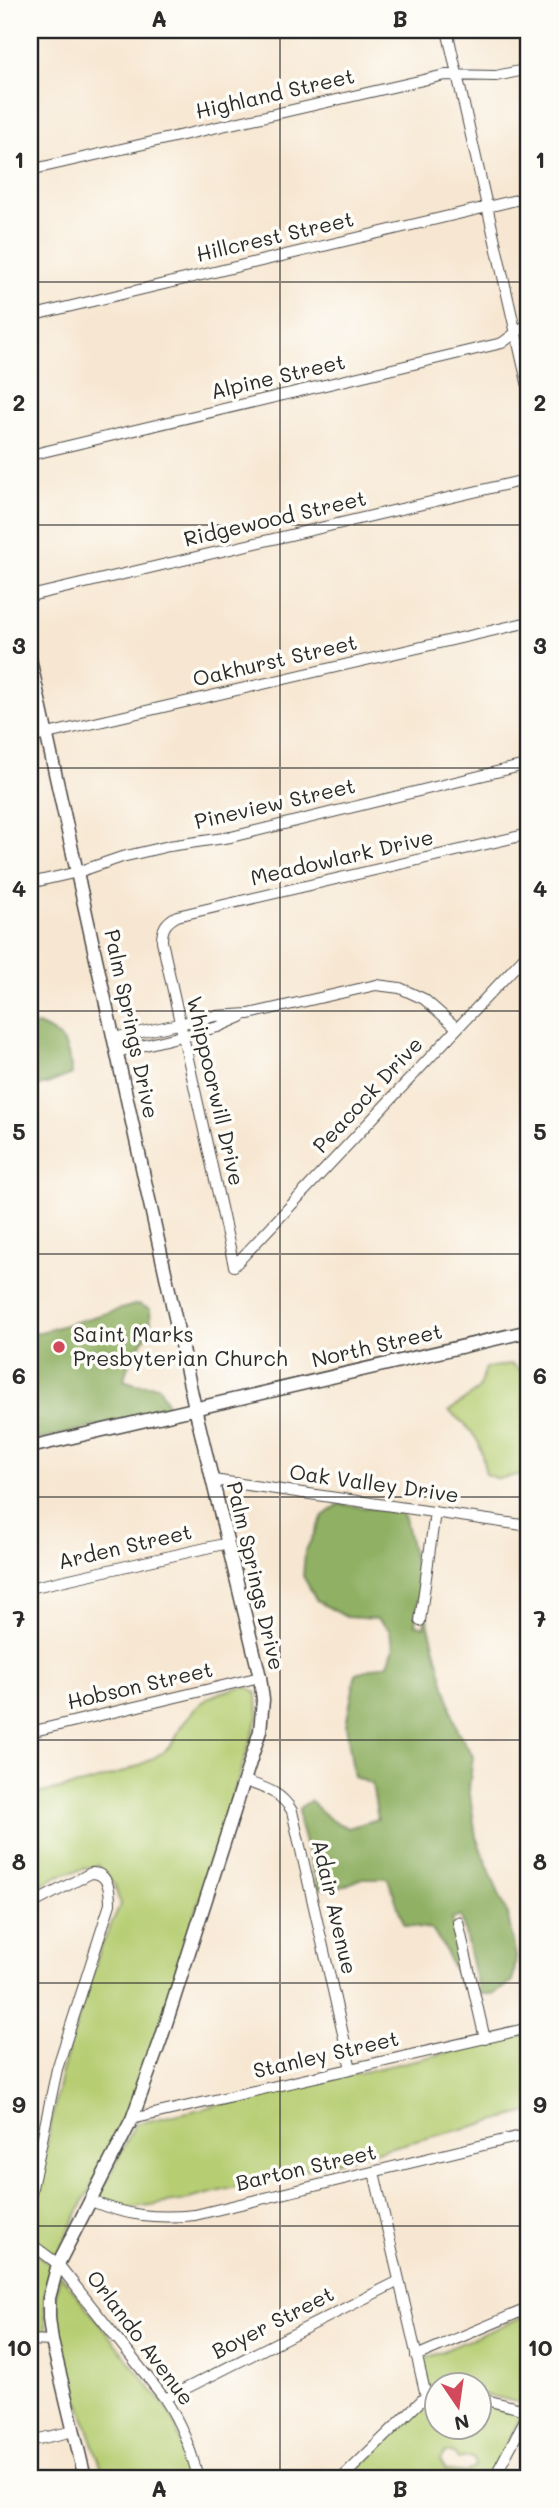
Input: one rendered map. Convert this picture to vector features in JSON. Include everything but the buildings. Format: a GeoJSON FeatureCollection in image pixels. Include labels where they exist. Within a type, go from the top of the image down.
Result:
{"type":"FeatureCollection","features":[{"type":"Feature","properties":{"kind":"street"},"geometry":{"type":"LineString","coordinates":[[447,30],[529,391]]}},
{"type":"Feature","properties":{"kind":"street","name":"Highland Street"},"geometry":{"type":"LineString","coordinates":[[30,170],[444,75],[496,76],[529,69]]}},
{"type":"Feature","properties":{"kind":"street","name":"Hillcrest Street"},"geometry":{"type":"LineString","coordinates":[[30,316],[529,197]]}},
{"type":"Feature","properties":{"kind":"street","name":"Alpine Street"},"geometry":{"type":"LineString","coordinates":[[30,455],[502,343],[529,323]]}},
{"type":"Feature","properties":{"kind":"street","name":"Ridgewood Street"},"geometry":{"type":"LineString","coordinates":[[30,596],[529,480]]}},
{"type":"Feature","properties":{"kind":"street","name":"Oakhurst Street"},"geometry":{"type":"LineString","coordinates":[[30,738],[529,622]]}},
{"type":"Feature","properties":{"kind":"street","name":"Palm Springs Drive"},"geometry":{"type":"LineString","coordinates":[[30,659],[195,1408],[260,1677],[263,1718],[161,2039],[132,2119],[58,2264],[49,2298],[52,2341],[85,2478]]}},
{"type":"Feature","properties":{"kind":"street","name":"Pineview Street"},"geometry":{"type":"LineString","coordinates":[[30,883],[78,872],[122,857],[169,846],[231,837],[529,764]]}},
{"type":"Feature","properties":{"kind":"street","name":"Meadowlark Drive"},"geometry":{"type":"LineString","coordinates":[[165,925],[177,916],[529,834]]}},
{"type":"Feature","properties":{"kind":"street","name":"Whippoorwill Drive"},"geometry":{"type":"LineString","coordinates":[[165,925],[162,941],[234,1266]]}},
{"type":"Feature","properties":{"kind":"street","name":"Peacock Drive"},"geometry":{"type":"LineString","coordinates":[[234,1266],[529,951]]}},
{"type":"Feature","properties":{"kind":"street"},"geometry":{"type":"LineString","coordinates":[[114,1038],[215,1016],[249,1014],[376,985],[400,988],[424,999],[457,1028]]}},
{"type":"Feature","properties":{"kind":"street"},"geometry":{"type":"LineString","coordinates":[[117,1052],[218,1027],[249,1014]]}},
{"type":"Feature","properties":{"kind":"street","name":"North Street"},"geometry":{"type":"LineString","coordinates":[[30,1447],[529,1331]]}},
{"type":"Feature","properties":{"kind":"street","name":"Oak Valley Drive"},"geometry":{"type":"LineString","coordinates":[[213,1480],[529,1526]]}},
{"type":"Feature","properties":{"kind":"street"},"geometry":{"type":"LineString","coordinates":[[420,1620],[435,1512]]}},
{"type":"Feature","properties":{"kind":"street","name":"Arden Street"},"geometry":{"type":"LineString","coordinates":[[30,1588],[228,1543]]}},
{"type":"Feature","properties":{"kind":"street","name":"Hobson Street"},"geometry":{"type":"LineString","coordinates":[[30,1731],[260,1677]]}},
{"type":"Feature","properties":{"kind":"street","name":"Adair Avenue"},"geometry":{"type":"LineString","coordinates":[[245,1781],[273,1791],[285,1800],[292,1811],[351,2069]]}},
{"type":"Feature","properties":{"kind":"street"},"geometry":{"type":"LineString","coordinates":[[30,1905],[91,1873],[97,1872],[102,1876],[110,1890],[110,1904],[57,2069],[30,2197]]}},
{"type":"Feature","properties":{"kind":"street"},"geometry":{"type":"LineString","coordinates":[[458,1922],[485,2039]]}},
{"type":"Feature","properties":{"kind":"street","name":"Stanley Street"},"geometry":{"type":"LineString","coordinates":[[132,2119],[529,2028]]}},
{"type":"Feature","properties":{"kind":"street","name":"Barton Street"},"geometry":{"type":"LineString","coordinates":[[90,2202],[120,2213],[164,2218],[195,2215],[529,2134]]}},
{"type":"Feature","properties":{"kind":"street"},"geometry":{"type":"LineString","coordinates":[[374,2172],[416,2356],[422,2372]]}},
{"type":"Feature","properties":{"kind":"street","name":"Orlando Avenue"},"geometry":{"type":"LineString","coordinates":[[30,2243],[58,2264],[165,2399],[190,2445],[198,2478]]}},
{"type":"Feature","properties":{"kind":"street","name":"Boyer Street"},"geometry":{"type":"LineString","coordinates":[[165,2399],[399,2281]]}},
{"type":"Feature","properties":{"kind":"street"},"geometry":{"type":"LineString","coordinates":[[416,2356],[529,2308]]}},
{"type":"Feature","properties":{"kind":"street"},"geometry":{"type":"LineString","coordinates":[[30,2340],[52,2341]]}},
{"type":"Feature","properties":{"kind":"street"},"geometry":{"type":"LineString","coordinates":[[342,2478],[422,2402]]}},
{"type":"Feature","properties":{"kind":"street"},"geometry":{"type":"LineString","coordinates":[[492,2402],[529,2412],[494,2478]]}},
{"type":"Feature","properties":{"kind":"street"},"geometry":{"type":"LineString","coordinates":[[30,2441],[74,2431]]}},
{"type":"Feature","properties":{"kind":"green space"},"geometry":{"type":"Polygon","coordinates":[[[38,1025],[54,1033],[64,1043],[72,1074],[30,1088],[30,1027],[38,1025]]]}},
{"type":"Feature","properties":{"kind":"green space"},"geometry":{"type":"Polygon","coordinates":[[[138,1304],[150,1309],[151,1330],[131,1359],[124,1380],[159,1386],[169,1409],[30,1442],[30,1335],[138,1304]]]}},
{"type":"Feature","properties":{"kind":"green space"},"geometry":{"type":"Polygon","coordinates":[[[512,1364],[529,1377],[529,1473],[497,1479],[486,1474],[479,1443],[449,1411],[478,1390],[486,1368],[512,1364]]]}},
{"type":"Feature","properties":{"kind":"green space"},"geometry":{"type":"Polygon","coordinates":[[[339,1504],[399,1512],[405,1518],[420,1589],[415,1624],[424,1627],[426,1615],[457,1730],[473,1756],[469,1788],[476,1837],[508,1916],[516,1957],[513,1981],[494,1994],[479,1994],[461,1916],[452,1919],[468,1990],[461,1986],[442,1944],[431,1929],[405,1925],[387,1878],[363,1878],[334,1890],[318,1888],[299,1822],[299,1808],[310,1801],[331,1820],[348,1828],[378,1819],[372,1784],[354,1777],[346,1725],[356,1673],[388,1664],[394,1648],[389,1629],[377,1619],[346,1617],[317,1601],[303,1576],[305,1552],[323,1516],[339,1504]]]}},
{"type":"Feature","properties":{"kind":"green space"},"geometry":{"type":"Polygon","coordinates":[[[246,1686],[257,1693],[258,1717],[156,2037],[128,2114],[56,2256],[30,2237],[30,2222],[62,2071],[101,1947],[120,1905],[115,1885],[98,1865],[57,1876],[30,1892],[30,1795],[101,1779],[153,1758],[169,1747],[188,1717],[201,1703],[208,1698],[246,1686]]]}},
{"type":"Feature","properties":{"kind":"green space"},"geometry":{"type":"Polygon","coordinates":[[[529,2034],[529,2112],[181,2201],[128,2208],[98,2199],[135,2124],[529,2034]]]}},
{"type":"Feature","properties":{"kind":"green space"},"geometry":{"type":"Polygon","coordinates":[[[30,2249],[52,2266],[44,2298],[47,2336],[30,2335],[30,2249]]]}},
{"type":"Feature","properties":{"kind":"green space"},"geometry":{"type":"Polygon","coordinates":[[[60,2274],[164,2405],[174,2421],[192,2478],[105,2478],[74,2387],[66,2375],[57,2348],[55,2317],[60,2274]]]}},
{"type":"Feature","properties":{"kind":"green space"},"geometry":{"type":"Polygon","coordinates":[[[529,2314],[529,2405],[492,2396],[492,2372],[425,2372],[422,2360],[529,2314]]]}},
{"type":"Feature","properties":{"kind":"green space"},"geometry":{"type":"Polygon","coordinates":[[[422,2407],[422,2442],[492,2442],[492,2407],[522,2415],[488,2478],[349,2478],[422,2407]],[[445,2452],[440,2460],[446,2470],[465,2473],[475,2467],[474,2459],[470,2457],[458,2459],[454,2453],[445,2452]]]}},
{"type":"Feature","properties":{"kind":"place","name":"Saint Marks Presbyterian Church"},"geometry":{"type":"Point","coordinates":[59,1347]}}]}
